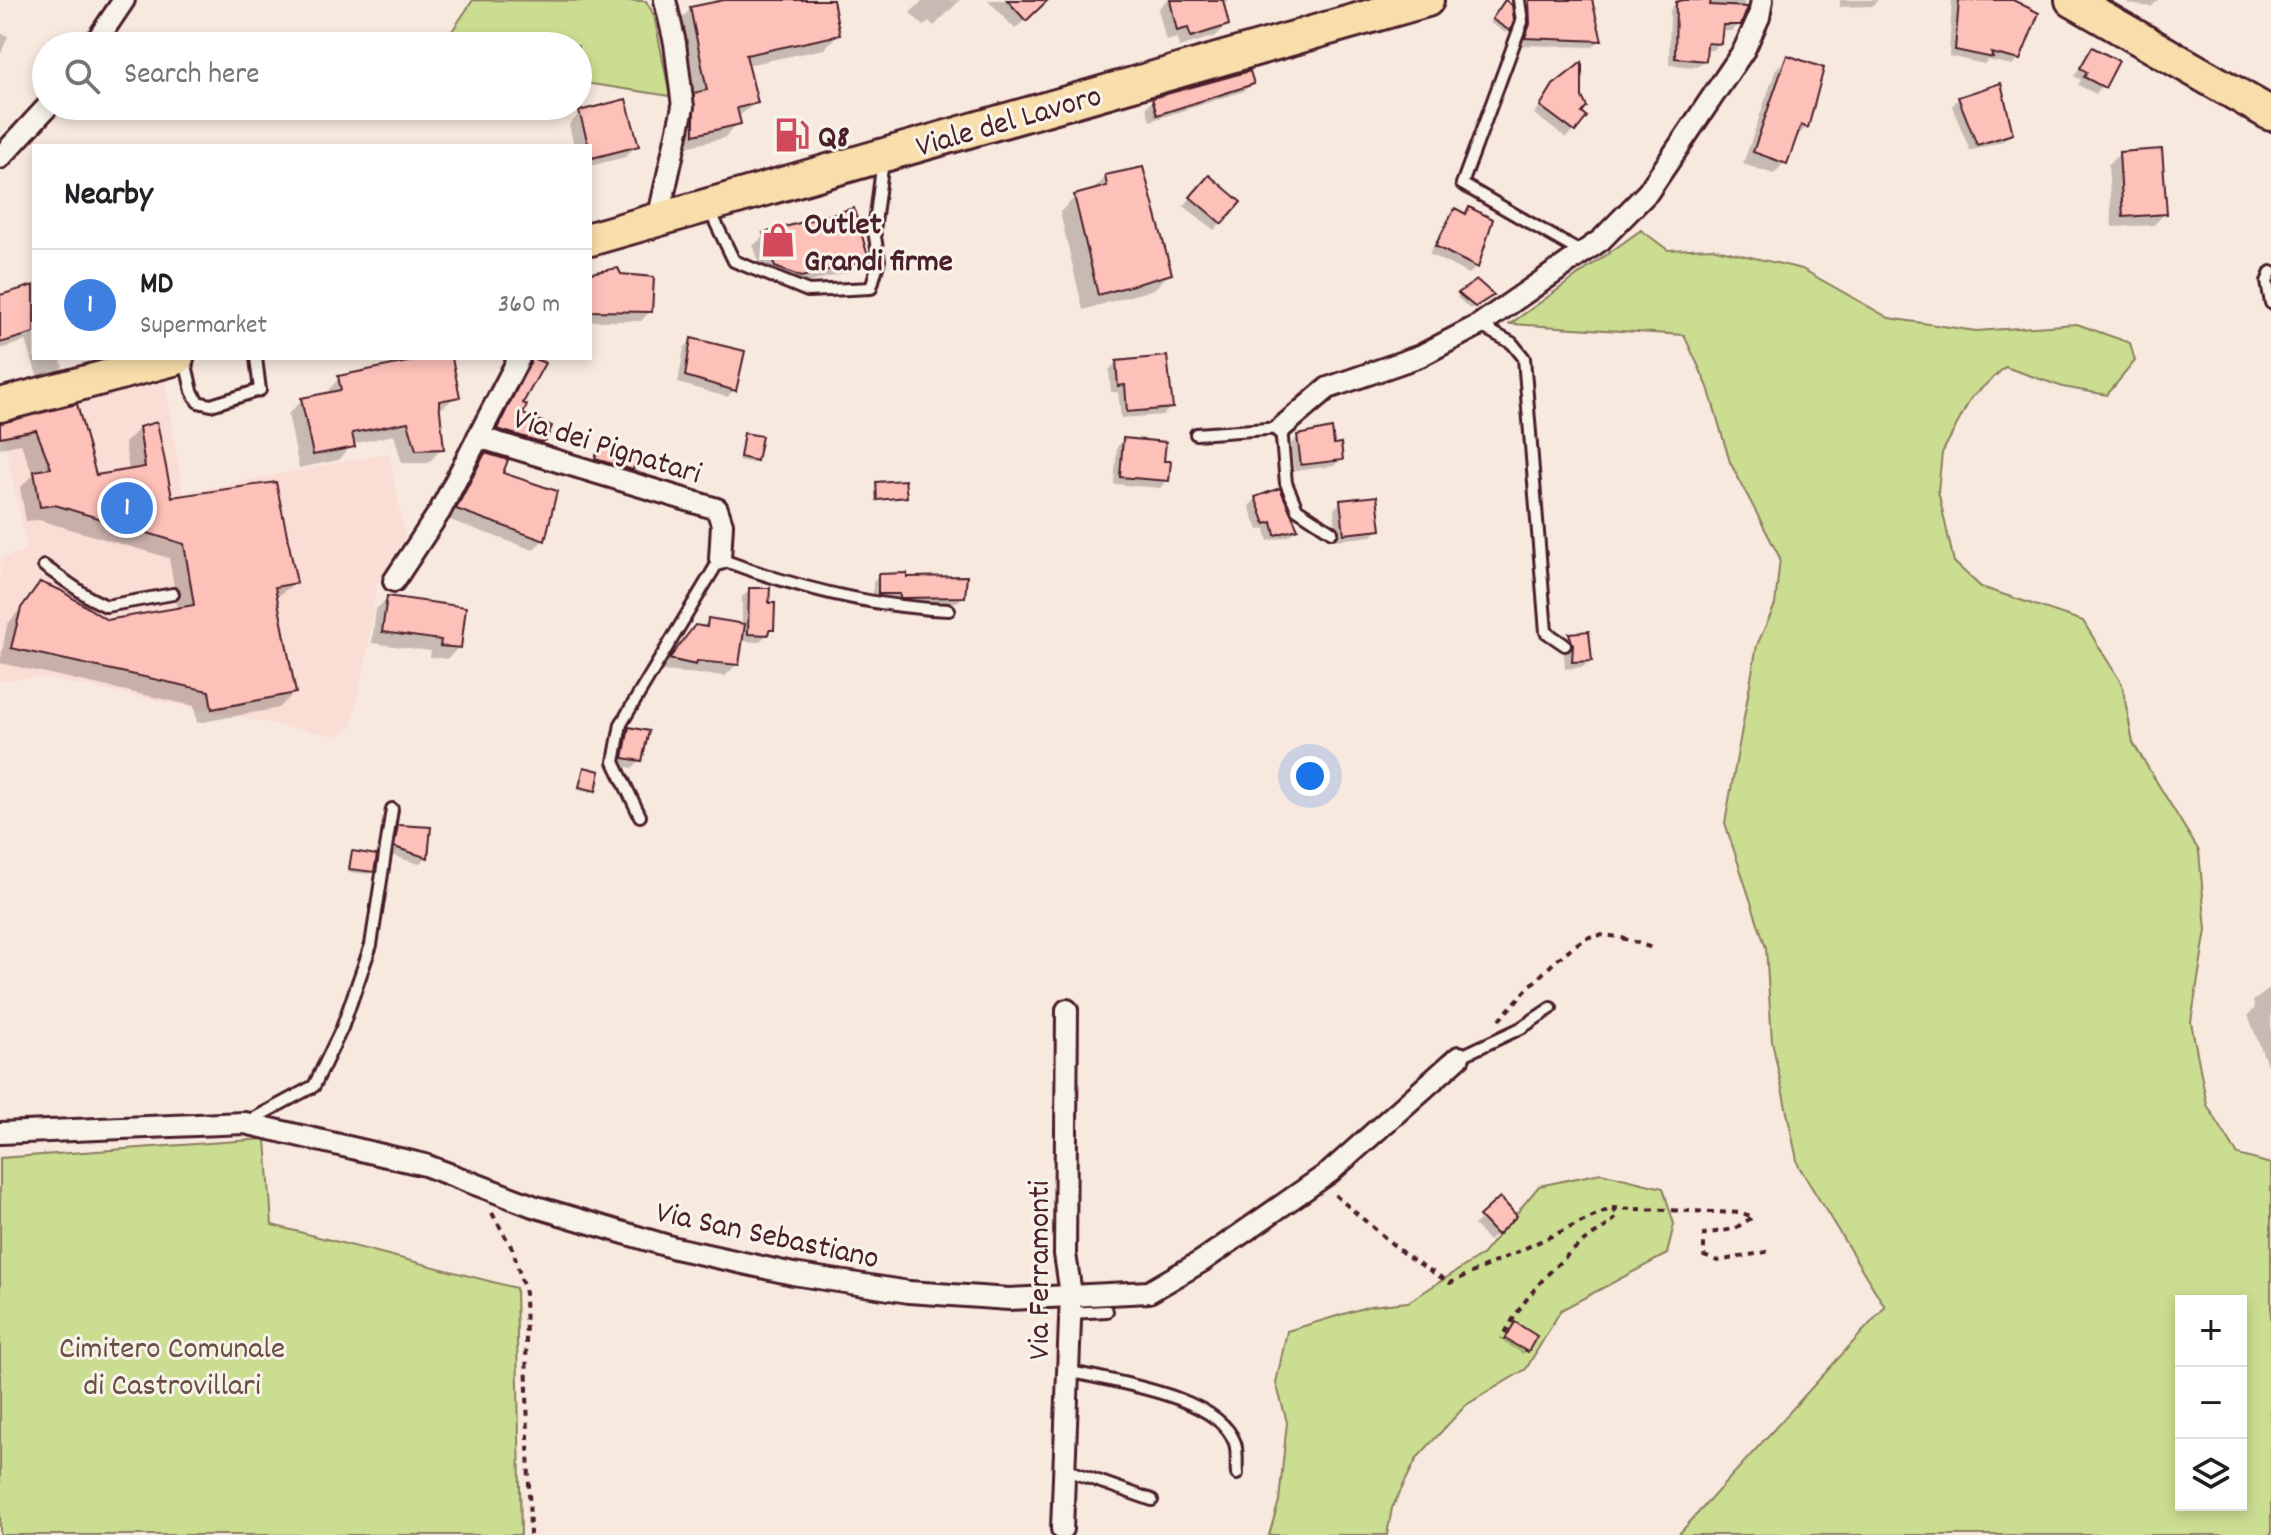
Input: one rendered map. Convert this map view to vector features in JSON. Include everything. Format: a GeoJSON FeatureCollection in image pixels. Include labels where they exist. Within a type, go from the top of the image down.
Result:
{"type":"FeatureCollection","features":[{"type":"Feature","properties":{"kind":"main road","name":"Viale del Lavoro"},"geometry":{"type":"LineString","coordinates":[[592,238],[1427,0]]}},
{"type":"Feature","properties":{"kind":"main road"},"geometry":{"type":"LineString","coordinates":[[2072,0],[2271,114]]}},
{"type":"Feature","properties":{"kind":"main road"},"geometry":{"type":"LineString","coordinates":[[0,405],[169,360]]}},
{"type":"Feature","properties":{"kind":"street"},"geometry":{"type":"LineString","coordinates":[[658,220],[683,107],[675,43],[665,0]]}},
{"type":"Feature","properties":{"kind":"street"},"geometry":{"type":"LineString","coordinates":[[1281,428],[1328,388],[1420,356],[1479,325],[1601,240],[1648,192],[1744,50],[1759,17],[1762,0]]}},
{"type":"Feature","properties":{"kind":"street"},"geometry":{"type":"LineString","coordinates":[[100,32],[115,3]]}},
{"type":"Feature","properties":{"kind":"street"},"geometry":{"type":"LineString","coordinates":[[0,158],[35,120]]}},
{"type":"Feature","properties":{"kind":"street","name":"Via dei Pignatari"},"geometry":{"type":"LineString","coordinates":[[394,581],[440,511],[518,360]]}},
{"type":"Feature","properties":{"kind":"street","name":"Via dei Pignatari"},"geometry":{"type":"LineString","coordinates":[[478,437],[717,509],[722,524],[720,559]]}},
{"type":"Feature","properties":{"kind":"street","name":"Via Ferramonti"},"geometry":{"type":"LineString","coordinates":[[1064,1532],[1070,1304],[1065,1254],[1067,1010]]}},
{"type":"Feature","properties":{"kind":"street","name":"Via San Sebastiano"},"geometry":{"type":"LineString","coordinates":[[0,1133],[245,1123],[425,1165],[533,1206],[675,1248],[793,1274],[923,1293],[1070,1304],[1149,1292],[1202,1261],[1318,1180],[1459,1057]]}},
{"type":"Feature","properties":{"kind":"lane"},"geometry":{"type":"LineString","coordinates":[[1519,0],[1522,22],[1462,184],[1582,253]]}},
{"type":"Feature","properties":{"kind":"lane"},"geometry":{"type":"LineString","coordinates":[[707,205],[734,261],[808,291],[871,288],[879,260],[874,231],[884,154]]}},
{"type":"Feature","properties":{"kind":"lane"},"geometry":{"type":"LineString","coordinates":[[2271,272],[2267,282],[2271,303]]}},
{"type":"Feature","properties":{"kind":"lane"},"geometry":{"type":"LineString","coordinates":[[1479,325],[1512,343],[1524,358],[1546,632],[1565,645]]}},
{"type":"Feature","properties":{"kind":"lane"},"geometry":{"type":"LineString","coordinates":[[184,360],[198,402],[211,405],[260,390],[256,360]]}},
{"type":"Feature","properties":{"kind":"lane"},"geometry":{"type":"LineString","coordinates":[[1196,434],[1281,428],[1286,483],[1297,509],[1332,532]]}},
{"type":"Feature","properties":{"kind":"lane"},"geometry":{"type":"LineString","coordinates":[[640,816],[614,762],[621,724],[720,559],[779,582],[892,608],[949,610]]}},
{"type":"Feature","properties":{"kind":"lane"},"geometry":{"type":"LineString","coordinates":[[44,566],[106,606],[173,594]]}},
{"type":"Feature","properties":{"kind":"lane"},"geometry":{"type":"LineString","coordinates":[[245,1123],[314,1086],[342,1028],[371,945],[392,809]]}},
{"type":"Feature","properties":{"kind":"lane"},"geometry":{"type":"LineString","coordinates":[[1459,1057],[1521,1028],[1551,1008]]}},
{"type":"Feature","properties":{"kind":"lane"},"geometry":{"type":"LineString","coordinates":[[1070,1304],[1107,1311]]}},
{"type":"Feature","properties":{"kind":"lane"},"geometry":{"type":"LineString","coordinates":[[1068,1371],[1162,1393],[1218,1418],[1235,1443],[1237,1474]]}},
{"type":"Feature","properties":{"kind":"lane"},"geometry":{"type":"LineString","coordinates":[[1064,1469],[1152,1500]]}},
{"type":"Feature","properties":{"kind":"path"},"geometry":{"type":"LineString","coordinates":[[1493,1026],[1537,978],[1591,936],[1615,937],[1655,949]]}},
{"type":"Feature","properties":{"kind":"path"},"geometry":{"type":"LineString","coordinates":[[1318,1180],[1404,1254],[1450,1283],[1612,1208],[1742,1213],[1753,1217],[1734,1229],[1704,1234],[1704,1256],[1718,1261],[1771,1251]]}},
{"type":"Feature","properties":{"kind":"path"},"geometry":{"type":"LineString","coordinates":[[476,1184],[513,1250],[525,1293],[530,1535]]}},
{"type":"Feature","properties":{"kind":"path"},"geometry":{"type":"LineString","coordinates":[[1502,1339],[1531,1293],[1560,1262],[1609,1226],[1618,1215],[1612,1208]]}},
{"type":"Feature","properties":{"kind":"shaded area"},"geometry":{"type":"Polygon","coordinates":[[[164,374],[183,493],[389,453],[405,537],[377,583],[368,650],[351,727],[335,736],[37,677],[0,681],[0,559],[27,549],[0,419],[164,374]]]}},
{"type":"Feature","properties":{"kind":"green space"},"geometry":{"type":"Polygon","coordinates":[[[473,0],[646,1],[654,15],[670,96],[592,84],[592,32],[451,32],[473,0]]]}},
{"type":"Feature","properties":{"kind":"green space"},"geometry":{"type":"Polygon","coordinates":[[[1641,230],[1668,250],[1712,248],[1802,269],[1889,318],[1976,331],[2077,324],[2130,343],[2135,361],[2107,395],[2063,387],[2005,367],[1971,398],[1942,453],[1938,491],[1954,562],[1981,587],[2083,621],[2122,684],[2133,743],[2199,851],[2206,930],[2191,1022],[2207,1105],[2238,1155],[2271,1164],[2271,1535],[1678,1535],[1885,1307],[1798,1165],[1772,1041],[1766,948],[1725,823],[1757,645],[1775,605],[1780,558],[1730,462],[1708,387],[1684,335],[1510,324],[1641,230]]]}},
{"type":"Feature","properties":{"kind":"green space","name":"Cimitero Comunale di Castrovillari"},"geometry":{"type":"Polygon","coordinates":[[[266,1139],[272,1225],[516,1288],[521,1535],[0,1535],[0,1158],[266,1139]]]}},
{"type":"Feature","properties":{"kind":"green space"},"geometry":{"type":"Polygon","coordinates":[[[1601,1173],[1663,1188],[1674,1224],[1667,1254],[1561,1310],[1526,1369],[1466,1405],[1417,1458],[1392,1508],[1387,1535],[1269,1535],[1279,1501],[1287,1422],[1276,1383],[1287,1331],[1370,1306],[1408,1302],[1482,1255],[1539,1186],[1601,1173]]]}},
{"type":"Feature","properties":{"kind":"building"},"geometry":{"type":"Polygon","coordinates":[[[724,0],[833,0],[840,35],[746,55],[758,103],[737,108],[741,124],[694,135],[694,93],[707,90],[690,7],[724,0]]]}},
{"type":"Feature","properties":{"kind":"building"},"geometry":{"type":"Polygon","coordinates":[[[1007,0],[1048,0],[1026,21],[1007,0]]]}},
{"type":"Feature","properties":{"kind":"building"},"geometry":{"type":"Polygon","coordinates":[[[1170,0],[1223,0],[1229,25],[1191,37],[1188,28],[1177,31],[1170,0]]]}},
{"type":"Feature","properties":{"kind":"building"},"geometry":{"type":"Polygon","coordinates":[[[1505,0],[1512,5],[1514,21],[1510,31],[1492,19],[1505,0]]]}},
{"type":"Feature","properties":{"kind":"building"},"geometry":{"type":"Polygon","coordinates":[[[1529,0],[1592,0],[1602,41],[1525,38],[1530,24],[1529,0]]]}},
{"type":"Feature","properties":{"kind":"building"},"geometry":{"type":"Polygon","coordinates":[[[1711,0],[1710,5],[1748,7],[1741,25],[1723,25],[1721,44],[1707,43],[1706,61],[1675,58],[1676,2],[1711,0]]]}},
{"type":"Feature","properties":{"kind":"building"},"geometry":{"type":"Polygon","coordinates":[[[1959,0],[2013,0],[2039,13],[2020,60],[1991,53],[1993,58],[1955,50],[1959,0]]]}},
{"type":"Feature","properties":{"kind":"building"},"geometry":{"type":"Polygon","coordinates":[[[2092,47],[2119,61],[2105,88],[2084,77],[2087,72],[2080,68],[2092,47]]]}},
{"type":"Feature","properties":{"kind":"building"},"geometry":{"type":"Polygon","coordinates":[[[1787,55],[1824,68],[1808,128],[1801,125],[1787,164],[1753,152],[1787,55]]]}},
{"type":"Feature","properties":{"kind":"building"},"geometry":{"type":"Polygon","coordinates":[[[1582,62],[1582,97],[1587,107],[1582,113],[1587,117],[1575,132],[1540,106],[1553,85],[1582,62]]]}},
{"type":"Feature","properties":{"kind":"building"},"geometry":{"type":"Polygon","coordinates":[[[1250,71],[1254,84],[1157,115],[1152,98],[1250,71]]]}},
{"type":"Feature","properties":{"kind":"building"},"geometry":{"type":"Polygon","coordinates":[[[2001,83],[2013,134],[1977,145],[1958,97],[2001,83]]]}},
{"type":"Feature","properties":{"kind":"building"},"geometry":{"type":"Polygon","coordinates":[[[626,99],[639,146],[592,158],[592,144],[588,144],[581,120],[592,120],[592,108],[626,99]]]}},
{"type":"Feature","properties":{"kind":"building"},"geometry":{"type":"Polygon","coordinates":[[[2162,149],[2167,214],[2123,217],[2119,152],[2162,149]]]}},
{"type":"Feature","properties":{"kind":"building"},"geometry":{"type":"Polygon","coordinates":[[[1143,167],[1172,274],[1098,295],[1074,195],[1107,186],[1105,175],[1143,167]]]}},
{"type":"Feature","properties":{"kind":"building"},"geometry":{"type":"Polygon","coordinates":[[[1209,175],[1241,202],[1222,224],[1190,197],[1209,175]]]}},
{"type":"Feature","properties":{"kind":"building"},"geometry":{"type":"Polygon","coordinates":[[[1469,207],[1493,219],[1478,268],[1435,246],[1455,208],[1466,214],[1469,207]]]}},
{"type":"Feature","properties":{"kind":"building"},"geometry":{"type":"Polygon","coordinates":[[[854,208],[869,260],[801,277],[775,267],[763,233],[854,208]]]}},
{"type":"Feature","properties":{"kind":"building"},"geometry":{"type":"Polygon","coordinates":[[[618,268],[621,274],[654,277],[652,312],[592,311],[592,273],[618,268]]]}},
{"type":"Feature","properties":{"kind":"building"},"geometry":{"type":"Polygon","coordinates":[[[1477,280],[1494,295],[1475,307],[1458,293],[1477,280]]]}},
{"type":"Feature","properties":{"kind":"building"},"geometry":{"type":"Polygon","coordinates":[[[32,286],[32,334],[0,343],[0,295],[32,286]]]}},
{"type":"Feature","properties":{"kind":"building"},"geometry":{"type":"Polygon","coordinates":[[[691,338],[745,351],[736,391],[685,376],[691,338]]]}},
{"type":"Feature","properties":{"kind":"building"},"geometry":{"type":"Polygon","coordinates":[[[1167,356],[1173,408],[1127,412],[1125,385],[1118,386],[1116,361],[1167,356]]]}},
{"type":"Feature","properties":{"kind":"building"},"geometry":{"type":"Polygon","coordinates":[[[417,360],[452,360],[460,397],[439,401],[444,449],[416,450],[408,422],[352,433],[355,447],[313,455],[301,398],[341,390],[338,376],[417,360]]]}},
{"type":"Feature","properties":{"kind":"building"},"geometry":{"type":"Polygon","coordinates":[[[531,360],[545,363],[523,403],[527,405],[523,414],[552,426],[546,440],[541,442],[497,429],[531,360]]]}},
{"type":"Feature","properties":{"kind":"building"},"geometry":{"type":"Polygon","coordinates":[[[77,404],[96,475],[145,467],[139,427],[157,422],[172,497],[276,482],[297,583],[275,587],[296,693],[212,709],[209,691],[11,648],[21,608],[40,582],[60,590],[107,620],[194,605],[184,544],[55,505],[40,507],[34,471],[51,468],[36,430],[0,437],[0,423],[77,404]]]}},
{"type":"Feature","properties":{"kind":"building"},"geometry":{"type":"Polygon","coordinates":[[[1332,428],[1334,444],[1341,443],[1343,460],[1301,465],[1297,435],[1332,428]]]}},
{"type":"Feature","properties":{"kind":"building"},"geometry":{"type":"Polygon","coordinates":[[[744,433],[762,436],[757,461],[740,457],[744,433]]]}},
{"type":"Feature","properties":{"kind":"building"},"geometry":{"type":"Polygon","coordinates":[[[1123,438],[1166,442],[1164,461],[1171,461],[1169,481],[1120,477],[1123,438]]]}},
{"type":"Feature","properties":{"kind":"building"},"geometry":{"type":"Polygon","coordinates":[[[601,441],[639,455],[633,470],[595,459],[601,441]]]}},
{"type":"Feature","properties":{"kind":"building"},"geometry":{"type":"Polygon","coordinates":[[[485,453],[508,460],[503,473],[557,491],[545,541],[456,509],[485,453]]]}},
{"type":"Feature","properties":{"kind":"building"},"geometry":{"type":"Polygon","coordinates":[[[905,480],[907,497],[877,500],[876,482],[905,480]]]}},
{"type":"Feature","properties":{"kind":"building"},"geometry":{"type":"Polygon","coordinates":[[[1280,488],[1298,529],[1275,535],[1272,522],[1265,524],[1255,497],[1280,488]]]}},
{"type":"Feature","properties":{"kind":"building"},"geometry":{"type":"Polygon","coordinates":[[[1377,496],[1381,530],[1344,534],[1340,500],[1377,496]]]}},
{"type":"Feature","properties":{"kind":"building"},"geometry":{"type":"Polygon","coordinates":[[[907,573],[907,577],[967,576],[965,597],[900,598],[900,594],[878,594],[878,574],[907,573]]]}},
{"type":"Feature","properties":{"kind":"building"},"geometry":{"type":"Polygon","coordinates":[[[749,588],[770,588],[769,603],[775,603],[774,630],[769,630],[768,635],[748,634],[749,588]]]}},
{"type":"Feature","properties":{"kind":"building"},"geometry":{"type":"Polygon","coordinates":[[[387,596],[466,607],[461,648],[440,646],[441,640],[382,632],[387,596]]]}},
{"type":"Feature","properties":{"kind":"building"},"geometry":{"type":"Polygon","coordinates":[[[708,618],[745,624],[739,665],[697,661],[696,665],[669,659],[695,625],[707,627],[708,618]]]}},
{"type":"Feature","properties":{"kind":"building"},"geometry":{"type":"Polygon","coordinates":[[[1589,631],[1592,661],[1572,662],[1573,645],[1569,633],[1589,631]]]}},
{"type":"Feature","properties":{"kind":"building"},"geometry":{"type":"Polygon","coordinates":[[[629,727],[649,731],[642,761],[623,758],[629,727]]]}},
{"type":"Feature","properties":{"kind":"building"},"geometry":{"type":"Polygon","coordinates":[[[584,767],[600,771],[596,791],[579,787],[584,767]]]}},
{"type":"Feature","properties":{"kind":"building"},"geometry":{"type":"Polygon","coordinates":[[[398,825],[431,827],[428,858],[394,847],[398,825]]]}},
{"type":"Feature","properties":{"kind":"building"},"geometry":{"type":"Polygon","coordinates":[[[352,851],[377,855],[374,872],[349,869],[352,851]]]}},
{"type":"Feature","properties":{"kind":"building"},"geometry":{"type":"Polygon","coordinates":[[[1500,1197],[1517,1216],[1497,1235],[1479,1216],[1500,1197]]]}},
{"type":"Feature","properties":{"kind":"building"},"geometry":{"type":"Polygon","coordinates":[[[1515,1322],[1537,1336],[1528,1352],[1505,1339],[1515,1322]]]}},
{"type":"Feature","properties":{"kind":"place","name":"Q8"},"geometry":{"type":"Point","coordinates":[792,135]}},
{"type":"Feature","properties":{"kind":"place","name":"Outlet Grandi firme"},"geometry":{"type":"Point","coordinates":[778,240]}},
{"type":"Feature","properties":{"kind":"place","name":"MD"},"geometry":{"type":"Point","coordinates":[127,508]}}]}
